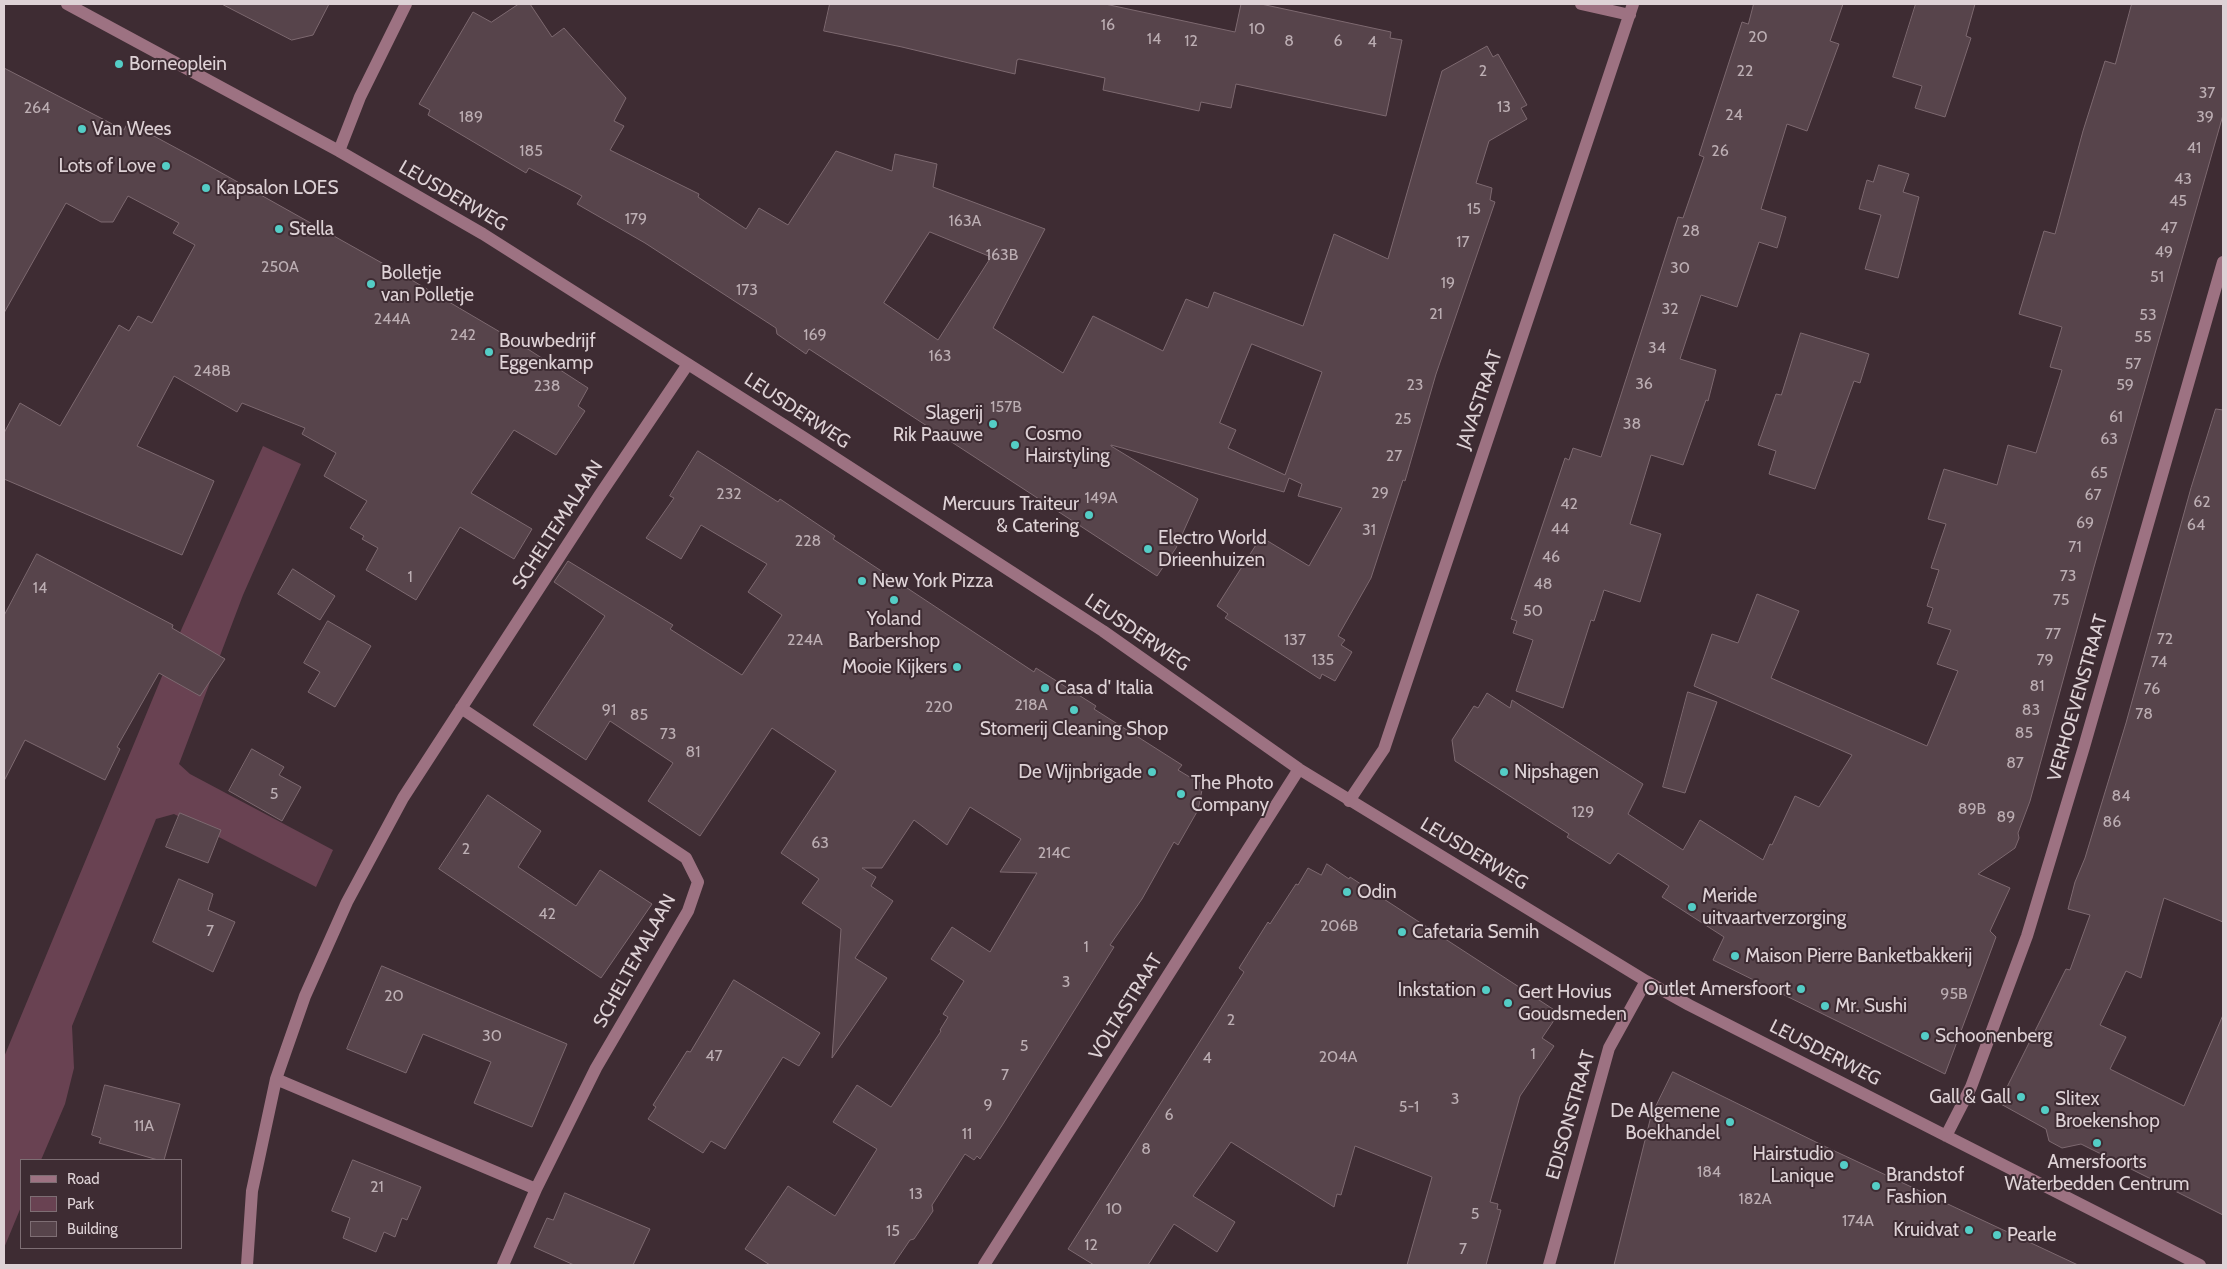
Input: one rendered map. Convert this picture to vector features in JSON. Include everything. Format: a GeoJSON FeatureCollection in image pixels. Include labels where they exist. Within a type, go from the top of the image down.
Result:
{"type":"FeatureCollection","features":[{"type":"Feature","properties":{"kind":"street","name":"LEUSDERWEG"},"geometry":{"type":"LineString","coordinates":[[67,4],[339,151],[483,234],[1103,631],[1299,770],[1528,907],[1646,982],[2200,1265]]}},
{"type":"Feature","properties":{"kind":"street"},"geometry":{"type":"LineString","coordinates":[[339,151],[360,97],[406,4]]}},
{"type":"Feature","properties":{"kind":"street"},"geometry":{"type":"LineString","coordinates":[[1581,4],[1632,9]]}},
{"type":"Feature","properties":{"kind":"street","name":"JAVASTRAAT"},"geometry":{"type":"LineString","coordinates":[[1349,801],[1384,749],[1632,9]]}},
{"type":"Feature","properties":{"kind":"street","name":"VERHOEVENSTRAAT"},"geometry":{"type":"LineString","coordinates":[[1946,1136],[1972,1087],[2027,936],[2084,747],[2223,262]]}},
{"type":"Feature","properties":{"kind":"street","name":"SCHELTEMALAAN"},"geometry":{"type":"LineString","coordinates":[[247,1265],[252,1191],[276,1079],[305,996],[347,902],[403,798],[599,496],[688,364]]}},
{"type":"Feature","properties":{"kind":"street","name":"SCHELTEMALAAN"},"geometry":{"type":"LineString","coordinates":[[461,708],[686,858],[698,882],[688,911],[596,1068],[536,1189],[503,1265]]}},
{"type":"Feature","properties":{"kind":"street","name":"VOLTASTRAAT"},"geometry":{"type":"LineString","coordinates":[[984,1265],[1299,770]]}},
{"type":"Feature","properties":{"kind":"street","name":"EDISONSTRAAT"},"geometry":{"type":"LineString","coordinates":[[1549,1265],[1608,1048],[1646,982]]}},
{"type":"Feature","properties":{"kind":"street"},"geometry":{"type":"LineString","coordinates":[[276,1079],[536,1189]]}},
{"type":"Feature","properties":{"kind":"green space"},"geometry":{"type":"Polygon","coordinates":[[[263,446],[301,464],[243,595],[179,764],[190,774],[333,850],[316,887],[174,814],[156,819],[72,1026],[74,1068],[65,1104],[41,1159],[20,1159],[20,1209],[4,1248],[4,1057],[182,628],[263,446]]]}},
{"type":"Feature","properties":{"kind":"building"},"geometry":{"type":"Polygon","coordinates":[[[222,4],[329,4],[313,35],[292,40],[222,4]]]}},
{"type":"Feature","properties":{"kind":"building"},"geometry":{"type":"Polygon","coordinates":[[[519,4],[530,4],[552,37],[564,28],[626,98],[614,121],[624,126],[610,150],[699,194],[698,197],[746,229],[759,208],[788,225],[836,151],[892,171],[895,154],[937,164],[933,187],[1045,229],[993,328],[1063,373],[1093,316],[1163,351],[1186,299],[1208,308],[1214,292],[1303,326],[1334,234],[1388,259],[1442,71],[1487,46],[1493,57],[1498,54],[1527,105],[1521,108],[1527,119],[1489,141],[1476,183],[1492,188],[1490,200],[1495,202],[1436,374],[1405,481],[1403,480],[1371,578],[1338,636],[1345,640],[1341,645],[1352,652],[1335,681],[1322,674],[1320,679],[1225,618],[1228,614],[1217,606],[1261,537],[1309,566],[1342,508],[1298,496],[1302,484],[1289,478],[1284,492],[1111,445],[1198,499],[1176,548],[1157,576],[809,349],[806,354],[777,334],[776,328],[645,243],[577,204],[582,196],[529,168],[526,173],[428,115],[430,110],[419,104],[473,12],[491,22],[519,4]],[[930,232],[884,303],[938,340],[991,257],[930,232]],[[1252,344],[1220,423],[1236,430],[1228,448],[1285,475],[1322,372],[1252,344]]]}},
{"type":"Feature","properties":{"kind":"building"},"geometry":{"type":"Polygon","coordinates":[[[830,4],[1105,4],[1235,32],[1241,4],[1261,4],[1391,32],[1390,38],[1402,40],[1386,116],[1236,84],[1231,108],[1201,102],[1199,111],[1103,90],[1105,78],[1019,59],[1017,60],[1015,74],[902,47],[824,31],[830,4]]]}},
{"type":"Feature","properties":{"kind":"building"},"geometry":{"type":"Polygon","coordinates":[[[1754,4],[1843,4],[1830,41],[1839,44],[1807,131],[1787,124],[1761,209],[1786,217],[1777,248],[1759,242],[1737,307],[1701,295],[1680,359],[1716,370],[1708,401],[1706,400],[1683,465],[1651,455],[1630,524],[1661,534],[1640,602],[1604,590],[1594,621],[1591,620],[1563,708],[1516,691],[1533,640],[1513,633],[1517,621],[1511,619],[1565,458],[1569,460],[1573,448],[1601,457],[1678,217],[1683,218],[1704,157],[1699,155],[1742,22],[1748,24],[1754,4]]]}},
{"type":"Feature","properties":{"kind":"building"},"geometry":{"type":"Polygon","coordinates":[[[1916,4],[1975,4],[1966,36],[1971,38],[1945,117],[1915,108],[1922,86],[1893,77],[1916,4]]]}},
{"type":"Feature","properties":{"kind":"building"},"geometry":{"type":"Polygon","coordinates":[[[2132,4],[2223,4],[2223,115],[2094,567],[2030,801],[2018,833],[2019,838],[2015,848],[1978,874],[2010,888],[1990,931],[1996,937],[1945,1074],[1713,960],[1724,937],[1662,897],[1669,886],[1618,853],[1610,864],[1567,837],[1569,834],[1455,761],[1452,740],[1474,706],[1478,708],[1487,693],[1510,708],[1512,700],[1643,784],[1628,814],[1683,850],[1700,820],[1763,860],[1795,796],[1819,807],[1852,755],[1694,686],[1712,634],[1738,643],[1757,594],[1799,611],[1771,678],[1927,746],[1958,671],[1937,664],[1951,630],[1928,623],[1933,608],[1927,606],[1939,570],[1931,568],[1946,524],[1928,519],[1944,469],[1997,485],[2008,445],[2036,453],[2062,370],[2050,367],[2062,327],[2019,314],[2044,231],[2055,234],[2083,131],[2105,61],[2115,64],[2132,4]]]}},
{"type":"Feature","properties":{"kind":"building"},"geometry":{"type":"Polygon","coordinates":[[[4,68],[124,130],[128,122],[202,162],[398,272],[517,342],[588,388],[578,406],[585,411],[556,455],[514,430],[471,493],[532,529],[514,559],[460,527],[416,600],[366,570],[378,548],[362,539],[364,536],[350,528],[367,501],[324,476],[336,453],[302,434],[305,428],[242,403],[237,412],[174,376],[137,446],[214,481],[182,555],[4,479],[4,433],[20,403],[60,426],[119,325],[129,331],[138,316],[152,323],[195,245],[173,233],[179,223],[128,196],[113,222],[101,222],[66,203],[4,313],[4,68]]]}},
{"type":"Feature","properties":{"kind":"building"},"geometry":{"type":"Polygon","coordinates":[[[1879,165],[1909,174],[1903,192],[1919,197],[1898,278],[1865,269],[1881,215],[1859,209],[1867,180],[1873,182],[1879,165]]]}},
{"type":"Feature","properties":{"kind":"building"},"geometry":{"type":"Polygon","coordinates":[[[1801,333],[1869,354],[1860,383],[1854,381],[1815,489],[1769,474],[1776,451],[1758,445],[1776,394],[1781,395],[1801,333]]]}},
{"type":"Feature","properties":{"kind":"building"},"geometry":{"type":"Polygon","coordinates":[[[2216,409],[2223,410],[2223,922],[2164,898],[2141,978],[2126,971],[2100,1025],[2126,1037],[2110,1069],[2184,1106],[2223,1015],[2223,1215],[2081,1144],[2062,1148],[2049,1141],[2046,1129],[1999,1103],[2066,969],[2070,970],[2090,915],[2068,909],[2126,723],[2191,488],[2216,409]]]}},
{"type":"Feature","properties":{"kind":"building"},"geometry":{"type":"Polygon","coordinates":[[[698,451],[778,502],[780,499],[835,536],[833,539],[1034,672],[1036,668],[1096,706],[1094,709],[1182,765],[1178,770],[1203,785],[1198,810],[1178,845],[1174,842],[1142,899],[1110,945],[1114,947],[1003,1124],[980,1159],[977,1156],[974,1160],[965,1154],[932,1205],[933,1211],[893,1265],[770,1265],[745,1249],[788,1186],[835,1216],[877,1149],[833,1122],[857,1085],[891,1107],[941,1031],[948,1017],[943,1014],[964,981],[931,959],[952,927],[990,952],[1037,873],[1000,872],[1021,839],[970,807],[947,845],[914,820],[882,868],[862,868],[876,877],[871,886],[893,901],[855,958],[887,978],[832,1058],[841,929],[802,903],[819,879],[781,853],[836,771],[772,728],[700,836],[648,801],[673,763],[610,721],[586,760],[533,725],[605,616],[554,582],[568,561],[673,625],[670,629],[742,675],[782,615],[748,592],[767,564],[701,525],[681,559],[646,538],[674,498],[670,496],[698,451]]]}},
{"type":"Feature","properties":{"kind":"building"},"geometry":{"type":"Polygon","coordinates":[[[37,554],[173,625],[172,628],[225,659],[200,696],[159,673],[117,747],[120,749],[105,780],[25,740],[4,781],[4,616],[37,554]]]}},
{"type":"Feature","properties":{"kind":"building"},"geometry":{"type":"Polygon","coordinates":[[[293,569],[335,596],[320,620],[278,594],[293,569]]]}},
{"type":"Feature","properties":{"kind":"building"},"geometry":{"type":"Polygon","coordinates":[[[328,621],[371,646],[335,707],[308,692],[320,672],[304,663],[328,621]]]}},
{"type":"Feature","properties":{"kind":"building"},"geometry":{"type":"Polygon","coordinates":[[[1688,692],[1717,702],[1685,793],[1663,787],[1688,692]]]}},
{"type":"Feature","properties":{"kind":"building"},"geometry":{"type":"Polygon","coordinates":[[[252,749],[284,767],[279,775],[301,787],[282,821],[229,791],[252,749]]]}},
{"type":"Feature","properties":{"kind":"building"},"geometry":{"type":"Polygon","coordinates":[[[488,795],[541,831],[518,867],[576,906],[600,870],[652,904],[601,978],[439,869],[488,795]]]}},
{"type":"Feature","properties":{"kind":"building"},"geometry":{"type":"Polygon","coordinates":[[[180,813],[221,830],[208,863],[166,847],[180,813]]]}},
{"type":"Feature","properties":{"kind":"building"},"geometry":{"type":"Polygon","coordinates":[[[1327,864],[1559,1013],[1542,1038],[1554,1046],[1520,1096],[1490,1202],[1498,1204],[1497,1209],[1501,1210],[1486,1265],[1407,1265],[1432,1177],[1355,1146],[1341,1195],[1337,1194],[1334,1207],[1231,1142],[1193,1196],[1235,1222],[1217,1252],[1174,1224],[1148,1265],[1094,1265],[1068,1249],[1244,972],[1239,968],[1268,922],[1270,924],[1308,868],[1321,875],[1327,864]]]}},
{"type":"Feature","properties":{"kind":"building"},"geometry":{"type":"Polygon","coordinates":[[[179,879],[213,894],[208,910],[235,922],[213,972],[153,942],[179,879]]]}},
{"type":"Feature","properties":{"kind":"building"},"geometry":{"type":"Polygon","coordinates":[[[382,966],[567,1044],[532,1127],[474,1103],[491,1062],[423,1034],[406,1073],[347,1049],[382,966]]]}},
{"type":"Feature","properties":{"kind":"building"},"geometry":{"type":"Polygon","coordinates":[[[734,980],[820,1033],[799,1066],[783,1057],[725,1149],[711,1141],[703,1153],[648,1119],[656,1107],[653,1105],[687,1051],[690,1052],[734,980]]]}},
{"type":"Feature","properties":{"kind":"building"},"geometry":{"type":"Polygon","coordinates":[[[1673,1072],[1826,1147],[2078,1265],[1614,1265],[1651,1116],[1673,1072]]]}},
{"type":"Feature","properties":{"kind":"building"},"geometry":{"type":"Polygon","coordinates":[[[105,1085],[180,1104],[164,1159],[155,1159],[99,1143],[101,1138],[92,1135],[105,1085]]]}},
{"type":"Feature","properties":{"kind":"building"},"geometry":{"type":"Polygon","coordinates":[[[353,1160],[421,1187],[407,1220],[402,1218],[395,1237],[384,1232],[376,1252],[343,1238],[350,1218],[332,1211],[353,1160]]]}},
{"type":"Feature","properties":{"kind":"building"},"geometry":{"type":"Polygon","coordinates":[[[565,1193],[650,1229],[633,1265],[574,1265],[534,1247],[547,1218],[553,1220],[565,1193]]]}},
{"type":"Feature","properties":{"kind":"place","name":"Borneoplein"},"geometry":{"type":"Point","coordinates":[119,64]}},
{"type":"Feature","properties":{"kind":"place","name":"Van Wees"},"geometry":{"type":"Point","coordinates":[82,129]}},
{"type":"Feature","properties":{"kind":"place","name":"Lots of Love"},"geometry":{"type":"Point","coordinates":[166,166]}},
{"type":"Feature","properties":{"kind":"place","name":"Kapsalon LOES"},"geometry":{"type":"Point","coordinates":[206,188]}},
{"type":"Feature","properties":{"kind":"place","name":"Stella"},"geometry":{"type":"Point","coordinates":[279,229]}},
{"type":"Feature","properties":{"kind":"place","name":"Bolletje van Polletje"},"geometry":{"type":"Point","coordinates":[371,284]}},
{"type":"Feature","properties":{"kind":"place","name":"Bouwbedrijf Eggenkamp"},"geometry":{"type":"Point","coordinates":[489,352]}},
{"type":"Feature","properties":{"kind":"place","name":"Slagerij Rik Paauwe"},"geometry":{"type":"Point","coordinates":[993,424]}},
{"type":"Feature","properties":{"kind":"place","name":"Cosmo Hairstyling"},"geometry":{"type":"Point","coordinates":[1015,445]}},
{"type":"Feature","properties":{"kind":"place","name":"Mercuurs Traiteur & Catering"},"geometry":{"type":"Point","coordinates":[1089,515]}},
{"type":"Feature","properties":{"kind":"place","name":"Electro World Drieenhuizen"},"geometry":{"type":"Point","coordinates":[1148,549]}},
{"type":"Feature","properties":{"kind":"place","name":"New York Pizza"},"geometry":{"type":"Point","coordinates":[862,581]}},
{"type":"Feature","properties":{"kind":"place","name":"Yoland Barbershop"},"geometry":{"type":"Point","coordinates":[894,600]}},
{"type":"Feature","properties":{"kind":"place","name":"Mooie Kijkers"},"geometry":{"type":"Point","coordinates":[957,667]}},
{"type":"Feature","properties":{"kind":"place","name":"Casa d' Italia"},"geometry":{"type":"Point","coordinates":[1045,688]}},
{"type":"Feature","properties":{"kind":"place","name":"Stomerij Cleaning Shop"},"geometry":{"type":"Point","coordinates":[1074,710]}},
{"type":"Feature","properties":{"kind":"place","name":"De Wijnbrigade"},"geometry":{"type":"Point","coordinates":[1152,772]}},
{"type":"Feature","properties":{"kind":"place","name":"Nipshagen"},"geometry":{"type":"Point","coordinates":[1504,772]}},
{"type":"Feature","properties":{"kind":"place","name":"The Photo Company"},"geometry":{"type":"Point","coordinates":[1181,794]}},
{"type":"Feature","properties":{"kind":"place","name":"Odin"},"geometry":{"type":"Point","coordinates":[1347,892]}},
{"type":"Feature","properties":{"kind":"place","name":"Meride uitvaartverzorging"},"geometry":{"type":"Point","coordinates":[1692,907]}},
{"type":"Feature","properties":{"kind":"place","name":"Cafetaria Semih"},"geometry":{"type":"Point","coordinates":[1402,932]}},
{"type":"Feature","properties":{"kind":"place","name":"Maison Pierre Banketbakkerij"},"geometry":{"type":"Point","coordinates":[1735,956]}},
{"type":"Feature","properties":{"kind":"place","name":"Outlet Amersfoort"},"geometry":{"type":"Point","coordinates":[1801,989]}},
{"type":"Feature","properties":{"kind":"place","name":"Inkstation"},"geometry":{"type":"Point","coordinates":[1486,990]}},
{"type":"Feature","properties":{"kind":"place","name":"Gert Hovius Goudsmeden"},"geometry":{"type":"Point","coordinates":[1508,1003]}},
{"type":"Feature","properties":{"kind":"place","name":"Mr. Sushi"},"geometry":{"type":"Point","coordinates":[1825,1006]}},
{"type":"Feature","properties":{"kind":"place","name":"Schoonenberg"},"geometry":{"type":"Point","coordinates":[1925,1036]}},
{"type":"Feature","properties":{"kind":"place","name":"Gall & Gall"},"geometry":{"type":"Point","coordinates":[2021,1097]}},
{"type":"Feature","properties":{"kind":"place","name":"Slitex Broekenshop"},"geometry":{"type":"Point","coordinates":[2045,1110]}},
{"type":"Feature","properties":{"kind":"place","name":"De Algemene Boekhandel"},"geometry":{"type":"Point","coordinates":[1730,1122]}},
{"type":"Feature","properties":{"kind":"place","name":"Amersfoorts Waterbedden Centrum"},"geometry":{"type":"Point","coordinates":[2097,1143]}},
{"type":"Feature","properties":{"kind":"place","name":"Hairstudio Lanique"},"geometry":{"type":"Point","coordinates":[1844,1165]}},
{"type":"Feature","properties":{"kind":"place","name":"Brandstof Fashion"},"geometry":{"type":"Point","coordinates":[1876,1186]}},
{"type":"Feature","properties":{"kind":"place","name":"Kruidvat"},"geometry":{"type":"Point","coordinates":[1969,1230]}},
{"type":"Feature","properties":{"kind":"place","name":"Pearle"},"geometry":{"type":"Point","coordinates":[1997,1235]}}]}
